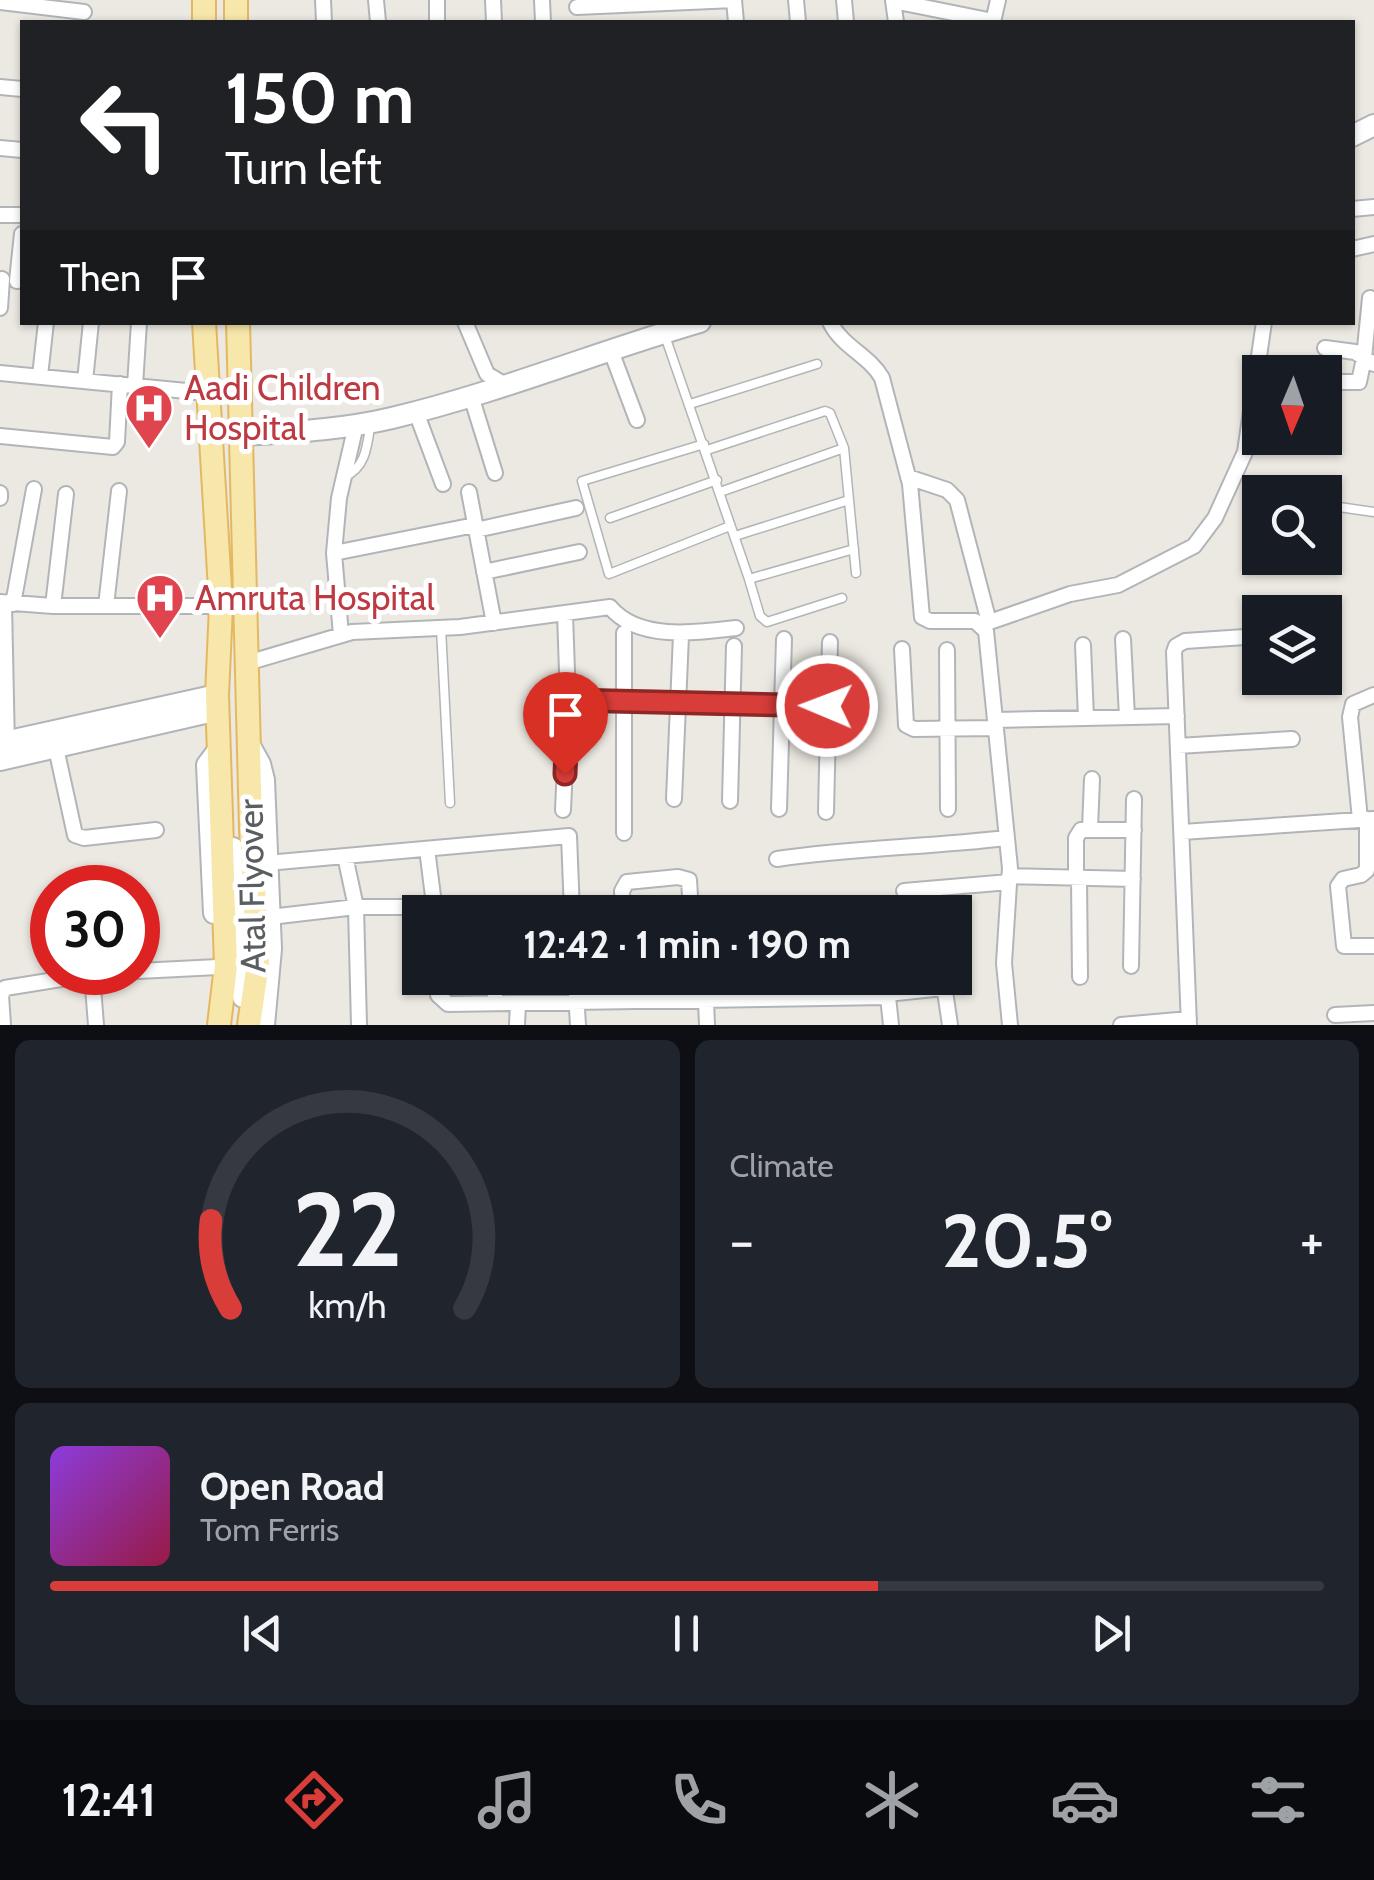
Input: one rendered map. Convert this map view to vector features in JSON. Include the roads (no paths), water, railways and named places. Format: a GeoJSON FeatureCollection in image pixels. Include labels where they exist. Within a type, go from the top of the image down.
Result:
{"type":"FeatureCollection","features":[{"type":"Feature","properties":{"kind":"main road","name":"Atal Flyover"},"geometry":{"type":"LineString","coordinates":[[204,325],[221,606],[218,703],[226,966],[219,1025]]}},
{"type":"Feature","properties":{"kind":"main road","name":"Atal Flyover"},"geometry":{"type":"LineString","coordinates":[[238,325],[258,963],[249,1025]]}},
{"type":"Feature","properties":{"kind":"street"},"geometry":{"type":"LineString","coordinates":[[577,7],[734,0]]}},
{"type":"Feature","properties":{"kind":"street"},"geometry":{"type":"LineString","coordinates":[[893,1],[983,20]]}},
{"type":"Feature","properties":{"kind":"street"},"geometry":{"type":"LineString","coordinates":[[0,2],[40,15],[84,12]]}},
{"type":"Feature","properties":{"kind":"street"},"geometry":{"type":"LineString","coordinates":[[0,308],[20,242]]}},
{"type":"Feature","properties":{"kind":"street"},"geometry":{"type":"LineString","coordinates":[[1342,383],[1356,384],[1369,361],[1370,298]]}},
{"type":"Feature","properties":{"kind":"street"},"geometry":{"type":"LineString","coordinates":[[40,376],[46,325]]}},
{"type":"Feature","properties":{"kind":"street"},"geometry":{"type":"LineString","coordinates":[[85,381],[91,325]]}},
{"type":"Feature","properties":{"kind":"street"},"geometry":{"type":"LineString","coordinates":[[0,436],[114,447],[139,325]]}},
{"type":"Feature","properties":{"kind":"street"},"geometry":{"type":"LineString","coordinates":[[466,325],[487,374],[507,386]]}},
{"type":"Feature","properties":{"kind":"street"},"geometry":{"type":"LineString","coordinates":[[832,325],[839,337],[878,372],[908,477],[922,617],[930,621],[985,623],[1070,594],[1118,584],[1194,546],[1215,518],[1244,455]]}},
{"type":"Feature","properties":{"kind":"street"},"geometry":{"type":"LineString","coordinates":[[1261,355],[1264,325]]}},
{"type":"Feature","properties":{"kind":"street"},"geometry":{"type":"LineString","coordinates":[[240,436],[322,430],[416,412],[611,351],[662,328]]}},
{"type":"Feature","properties":{"kind":"street"},"geometry":{"type":"LineString","coordinates":[[1326,348],[1355,352],[1369,361]]}},
{"type":"Feature","properties":{"kind":"street"},"geometry":{"type":"LineString","coordinates":[[611,351],[637,420]]}},
{"type":"Feature","properties":{"kind":"street"},"geometry":{"type":"LineString","coordinates":[[0,373],[207,393]]}},
{"type":"Feature","properties":{"kind":"street"},"geometry":{"type":"LineString","coordinates":[[470,396],[495,473]]}},
{"type":"Feature","properties":{"kind":"street"},"geometry":{"type":"LineString","coordinates":[[416,412],[443,484]]}},
{"type":"Feature","properties":{"kind":"street"},"geometry":{"type":"LineString","coordinates":[[341,635],[334,552],[344,478],[363,423]]}},
{"type":"Feature","properties":{"kind":"street"},"geometry":{"type":"LineString","coordinates":[[908,477],[946,490],[957,500],[985,623],[1009,879],[1004,963],[1010,1025]]}},
{"type":"Feature","properties":{"kind":"street"},"geometry":{"type":"LineString","coordinates":[[4,751],[6,603],[34,489]]}},
{"type":"Feature","properties":{"kind":"street"},"geometry":{"type":"LineString","coordinates":[[106,606],[119,491]]}},
{"type":"Feature","properties":{"kind":"street"},"geometry":{"type":"LineString","coordinates":[[469,492],[494,623]]}},
{"type":"Feature","properties":{"kind":"street"},"geometry":{"type":"LineString","coordinates":[[53,606],[66,494]]}},
{"type":"Feature","properties":{"kind":"street"},"geometry":{"type":"LineString","coordinates":[[334,552],[576,508]]}},
{"type":"Feature","properties":{"kind":"street"},"geometry":{"type":"LineString","coordinates":[[484,572],[579,552]]}},
{"type":"Feature","properties":{"kind":"street"},"geometry":{"type":"LineString","coordinates":[[6,603],[221,606]]}},
{"type":"Feature","properties":{"kind":"street"},"geometry":{"type":"LineString","coordinates":[[247,663],[352,632],[494,623],[610,606],[621,620],[682,635],[736,628]]}},
{"type":"Feature","properties":{"kind":"street"},"geometry":{"type":"LineString","coordinates":[[563,810],[568,700],[565,614]]}},
{"type":"Feature","properties":{"kind":"street"},"geometry":{"type":"LineString","coordinates":[[624,633],[624,833]]}},
{"type":"Feature","properties":{"kind":"street"},"geometry":{"type":"LineString","coordinates":[[674,799],[682,635]]}},
{"type":"Feature","properties":{"kind":"street"},"geometry":{"type":"LineString","coordinates":[[778,637],[782,706],[779,809]]}},
{"type":"Feature","properties":{"kind":"street"},"geometry":{"type":"LineString","coordinates":[[1122,1025],[1189,1022],[1176,646],[1185,641],[1242,637]]}},
{"type":"Feature","properties":{"kind":"street"},"geometry":{"type":"LineString","coordinates":[[1124,639],[1126,717]]}},
{"type":"Feature","properties":{"kind":"street"},"geometry":{"type":"LineString","coordinates":[[826,812],[830,642]]}},
{"type":"Feature","properties":{"kind":"street"},"geometry":{"type":"LineString","coordinates":[[1083,645],[1086,718]]}},
{"type":"Feature","properties":{"kind":"street"},"geometry":{"type":"LineString","coordinates":[[730,801],[734,646]]}},
{"type":"Feature","properties":{"kind":"street"},"geometry":{"type":"LineString","coordinates":[[902,648],[906,724],[914,728],[1177,716]]}},
{"type":"Feature","properties":{"kind":"street"},"geometry":{"type":"LineString","coordinates":[[946,650],[948,810]]}},
{"type":"Feature","properties":{"kind":"street"},"geometry":{"type":"LineString","coordinates":[[1374,695],[1353,704],[1350,717],[1367,819],[1370,870],[1343,879],[1338,886],[1342,941],[1348,948],[1374,946]]}},
{"type":"Feature","properties":{"kind":"street"},"geometry":{"type":"LineString","coordinates":[[568,700],[846,707]]}},
{"type":"Feature","properties":{"kind":"street"},"geometry":{"type":"LineString","coordinates":[[4,751],[218,703]]}},
{"type":"Feature","properties":{"kind":"street"},"geometry":{"type":"LineString","coordinates":[[4,751],[56,748],[218,703]]}},
{"type":"Feature","properties":{"kind":"street"},"geometry":{"type":"LineString","coordinates":[[1178,746],[1292,739]]}},
{"type":"Feature","properties":{"kind":"street"},"geometry":{"type":"LineString","coordinates":[[250,746],[264,780],[270,917],[270,982],[264,1025]]}},
{"type":"Feature","properties":{"kind":"street"},"geometry":{"type":"LineString","coordinates":[[238,1025],[246,956],[240,768],[250,746]]}},
{"type":"Feature","properties":{"kind":"street"},"geometry":{"type":"LineString","coordinates":[[56,748],[74,835],[84,838],[156,830]]}},
{"type":"Feature","properties":{"kind":"street"},"geometry":{"type":"LineString","coordinates":[[208,1025],[218,967],[208,764],[219,750],[229,774],[238,934],[237,982],[230,1025]]}},
{"type":"Feature","properties":{"kind":"street"},"geometry":{"type":"LineString","coordinates":[[1090,828],[1092,779]]}},
{"type":"Feature","properties":{"kind":"street"},"geometry":{"type":"LineString","coordinates":[[1130,966],[1134,799]]}},
{"type":"Feature","properties":{"kind":"street"},"geometry":{"type":"LineString","coordinates":[[1182,832],[1367,819]]}},
{"type":"Feature","properties":{"kind":"street"},"geometry":{"type":"LineString","coordinates":[[1080,978],[1076,838],[1080,830],[1090,828],[1134,830]]}},
{"type":"Feature","properties":{"kind":"street"},"geometry":{"type":"LineString","coordinates":[[268,863],[569,836],[571,895]]}},
{"type":"Feature","properties":{"kind":"street"},"geometry":{"type":"LineString","coordinates":[[777,858],[834,850],[1006,838]]}},
{"type":"Feature","properties":{"kind":"street"},"geometry":{"type":"LineString","coordinates":[[427,849],[433,895]]}},
{"type":"Feature","properties":{"kind":"street"},"geometry":{"type":"LineString","coordinates":[[345,856],[356,908],[359,1025]]}},
{"type":"Feature","properties":{"kind":"street"},"geometry":{"type":"LineString","coordinates":[[622,895],[627,882],[678,877],[689,880],[691,895]]}},
{"type":"Feature","properties":{"kind":"street"},"geometry":{"type":"LineString","coordinates":[[904,891],[1009,879],[1133,879]]}},
{"type":"Feature","properties":{"kind":"street"},"geometry":{"type":"LineString","coordinates":[[270,917],[356,908],[402,909]]}},
{"type":"Feature","properties":{"kind":"street"},"geometry":{"type":"LineString","coordinates":[[160,970],[218,967]]}},
{"type":"Feature","properties":{"kind":"street"},"geometry":{"type":"LineString","coordinates":[[4,1025],[1,995],[5,988],[30,984]]}},
{"type":"Feature","properties":{"kind":"street"},"geometry":{"type":"LineString","coordinates":[[94,995],[96,1025]]}},
{"type":"Feature","properties":{"kind":"street"},"geometry":{"type":"LineString","coordinates":[[439,995],[448,1004],[706,1002],[887,995],[891,1025]]}},
{"type":"Feature","properties":{"kind":"street"},"geometry":{"type":"LineString","coordinates":[[495,995],[495,1003]]}},
{"type":"Feature","properties":{"kind":"street"},"geometry":{"type":"LineString","coordinates":[[576,995],[578,1025]]}},
{"type":"Feature","properties":{"kind":"street"},"geometry":{"type":"LineString","coordinates":[[706,995],[708,1025]]}},
{"type":"Feature","properties":{"kind":"street"},"geometry":{"type":"LineString","coordinates":[[945,995],[950,1025]]}},
{"type":"Feature","properties":{"kind":"street"},"geometry":{"type":"LineString","coordinates":[[517,1025],[518,1003]]}},
{"type":"Feature","properties":{"kind":"street"},"geometry":{"type":"LineString","coordinates":[[1335,1015],[1374,1013]]}},
{"type":"Feature","properties":{"kind":"lane"},"geometry":{"type":"LineString","coordinates":[[662,328],[717,480],[760,616],[778,637]]}},
{"type":"Feature","properties":{"kind":"lane"},"geometry":{"type":"LineString","coordinates":[[690,404],[817,364]]}},
{"type":"Feature","properties":{"kind":"lane"},"geometry":{"type":"LineString","coordinates":[[730,526],[608,574],[582,482],[824,411],[834,417],[844,448],[856,574]]}},
{"type":"Feature","properties":{"kind":"lane"},"geometry":{"type":"LineString","coordinates":[[720,492],[844,448]]}},
{"type":"Feature","properties":{"kind":"lane"},"geometry":{"type":"LineString","coordinates":[[610,518],[717,480]]}},
{"type":"Feature","properties":{"kind":"lane"},"geometry":{"type":"LineString","coordinates":[[735,536],[849,500]]}},
{"type":"Feature","properties":{"kind":"lane"},"geometry":{"type":"LineString","coordinates":[[1342,507],[1374,512]]}},
{"type":"Feature","properties":{"kind":"lane"},"geometry":{"type":"LineString","coordinates":[[748,579],[854,548]]}},
{"type":"Feature","properties":{"kind":"lane"},"geometry":{"type":"LineString","coordinates":[[767,622],[842,598]]}},
{"type":"Feature","properties":{"kind":"lane"},"geometry":{"type":"LineString","coordinates":[[441,628],[450,802]]}},
{"type":"Feature","properties":{"kind":"place","name":"Aadi Children Hospital"},"geometry":{"type":"Point","coordinates":[149,450]}},
{"type":"Feature","properties":{"kind":"place","name":"Amruta Hospital"},"geometry":{"type":"Point","coordinates":[160,640]}}]}
